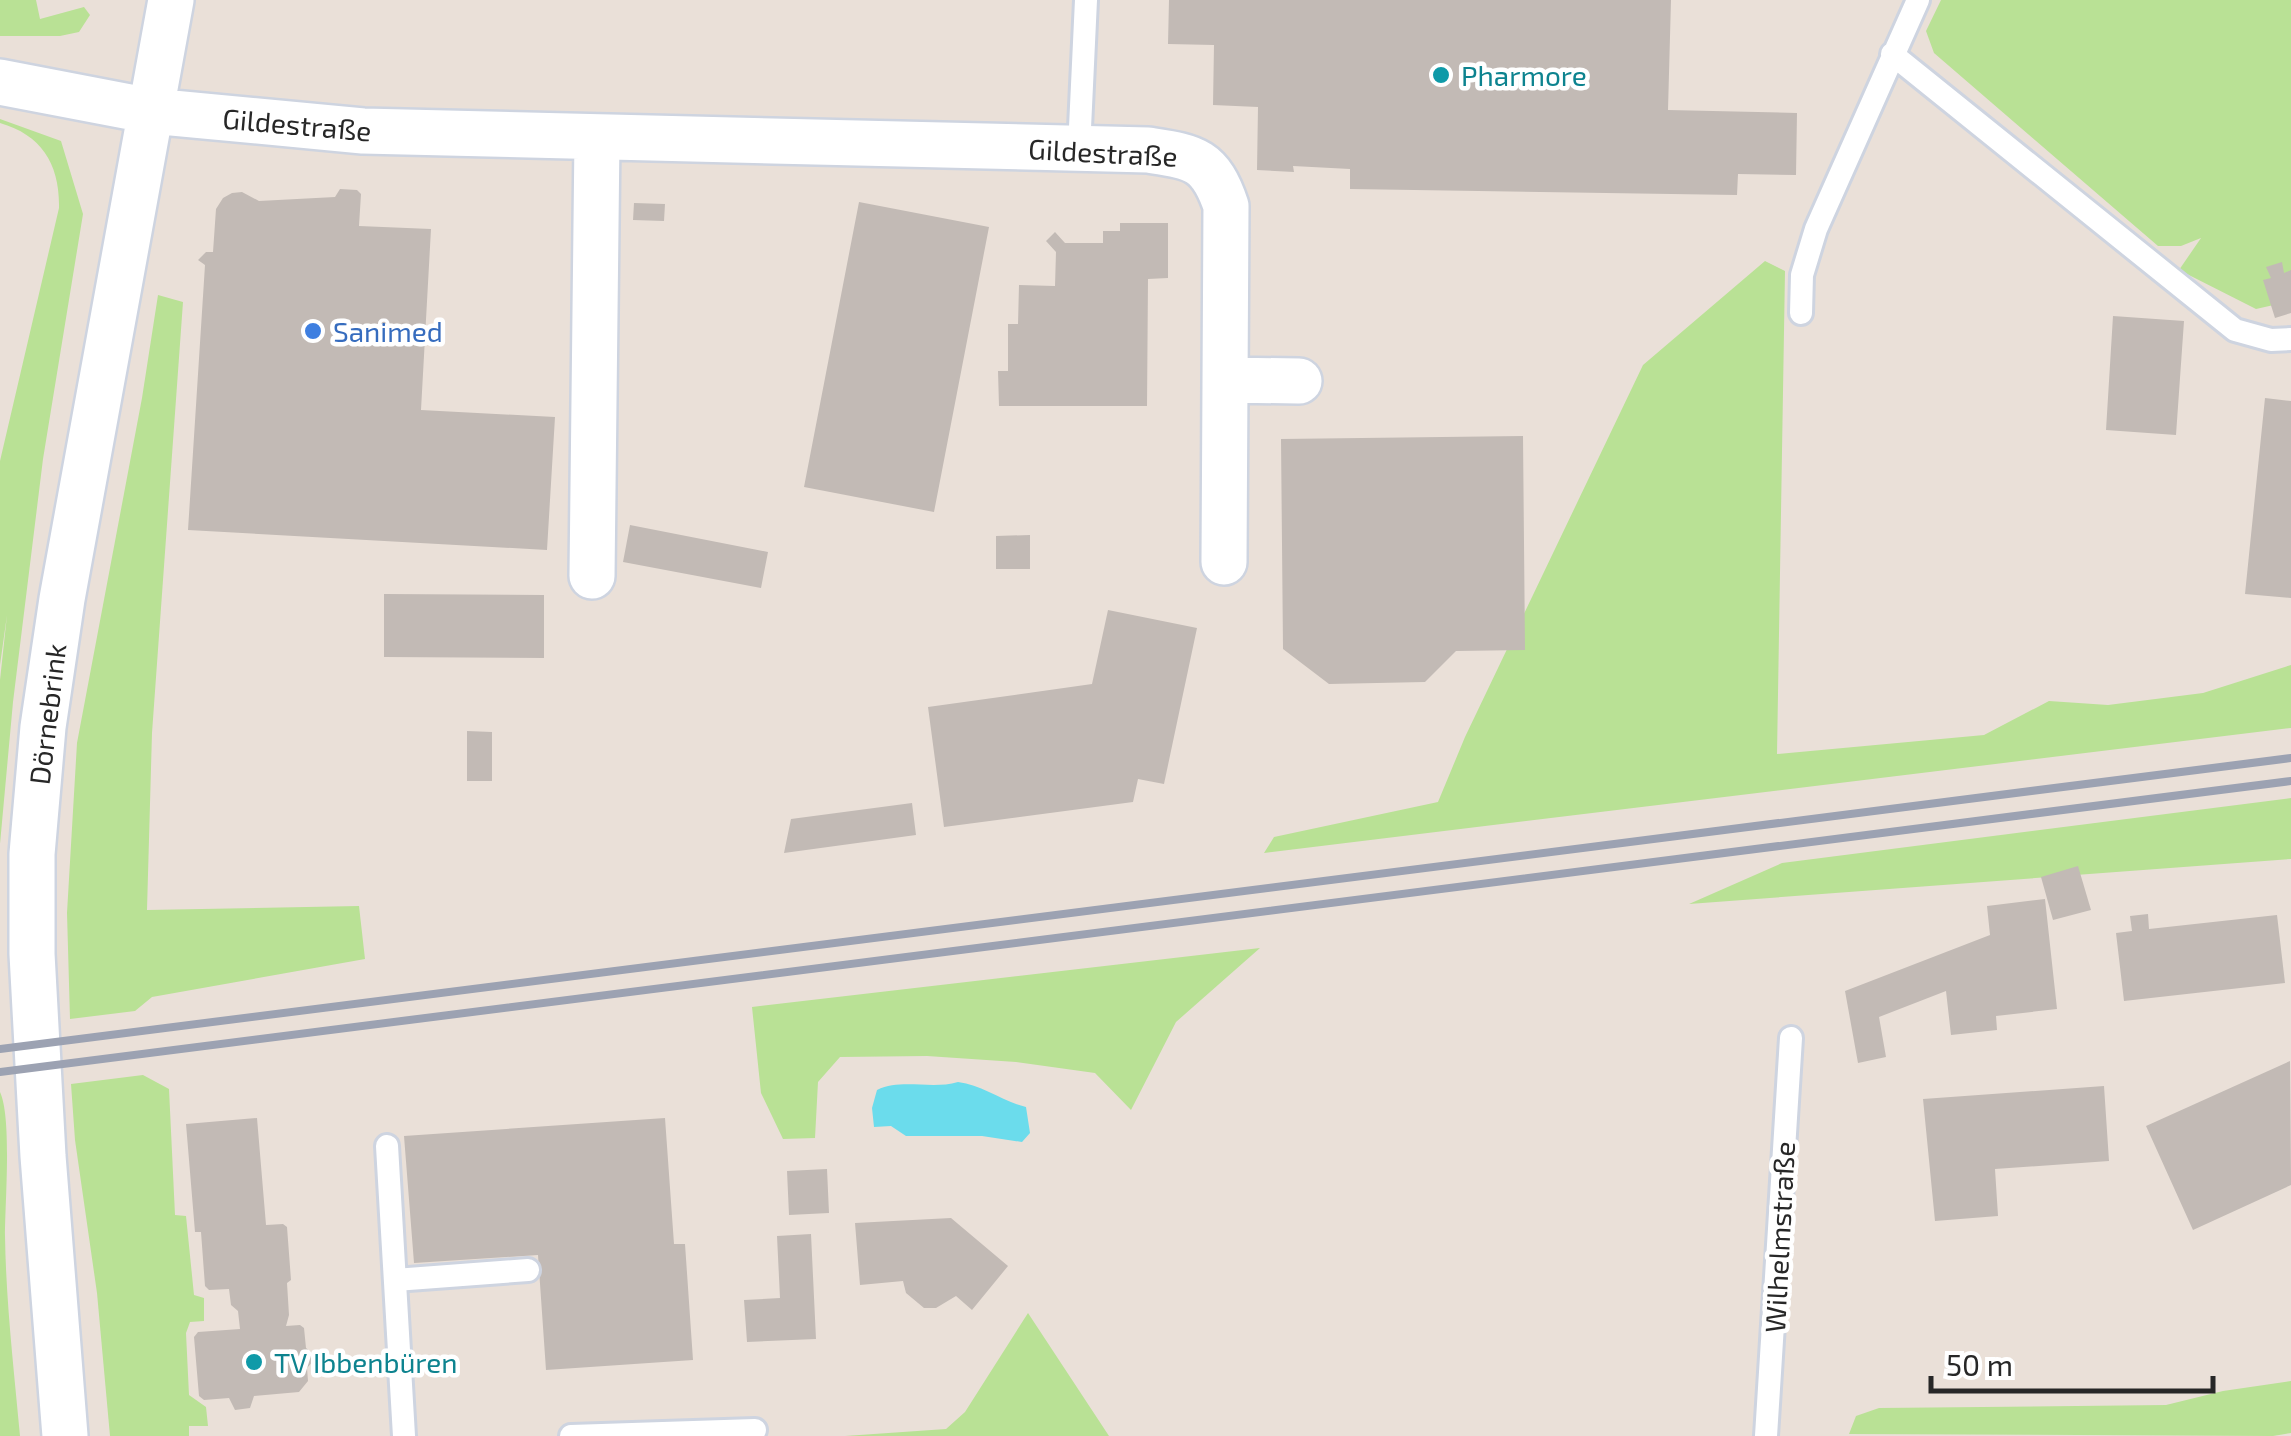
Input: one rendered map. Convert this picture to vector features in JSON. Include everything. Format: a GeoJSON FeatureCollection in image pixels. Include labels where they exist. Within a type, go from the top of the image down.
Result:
{"type":"FeatureCollection","features":[{"type":"Feature","properties":{"kind":"street","name":"Dörnebrink"},"geometry":{"type":"LineString","coordinates":[[65,1436],[43,1156],[32,954],[32,854],[43,727],[62,598],[170,0]]}},
{"type":"Feature","properties":{"kind":"street","name":"Gildestraße"},"geometry":{"type":"LineString","coordinates":[[0,82],[151,111],[363,132],[1148,150],[1194,157],[1219,184],[1226,206],[1224,562]]}},
{"type":"Feature","properties":{"kind":"street"},"geometry":{"type":"LineString","coordinates":[[592,576],[596,137]]}},
{"type":"Feature","properties":{"kind":"street"},"geometry":{"type":"LineString","coordinates":[[1225,380],[1300,381]]}},
{"type":"Feature","properties":{"kind":"lane"},"geometry":{"type":"LineString","coordinates":[[1079,149],[1086,0]]}},
{"type":"Feature","properties":{"kind":"lane"},"geometry":{"type":"LineString","coordinates":[[1800,313],[1802,274],[1816,229],[1918,0]]}},
{"type":"Feature","properties":{"kind":"lane"},"geometry":{"type":"LineString","coordinates":[[1892,54],[2235,330],[2271,340],[2291,339]]}},
{"type":"Feature","properties":{"kind":"lane","name":"Wilhelmstraße"},"geometry":{"type":"LineString","coordinates":[[1766,1436],[1791,1038]]}},
{"type":"Feature","properties":{"kind":"lane"},"geometry":{"type":"LineString","coordinates":[[387,1146],[404,1436]]}},
{"type":"Feature","properties":{"kind":"lane"},"geometry":{"type":"LineString","coordinates":[[395,1280],[528,1270]]}},
{"type":"Feature","properties":{"kind":"lane"},"geometry":{"type":"LineString","coordinates":[[571,1436],[755,1430]]}},
{"type":"Feature","properties":{"kind":"green space"},"geometry":{"type":"Polygon","coordinates":[[[0,0],[36,0],[40,19],[84,7],[90,15],[79,32],[60,36],[0,36],[0,0]]]}},
{"type":"Feature","properties":{"kind":"green space"},"geometry":{"type":"Polygon","coordinates":[[[1941,0],[2291,0],[2291,301],[2256,309],[2179,270],[2201,238],[2181,246],[2158,246],[1934,53],[1926,31],[1941,0]]]}},
{"type":"Feature","properties":{"kind":"green space"},"geometry":{"type":"Polygon","coordinates":[[[0,119],[61,141],[83,214],[43,459],[0,844],[0,680],[7,615],[0,665],[0,461],[59,208],[56,178],[46,154],[27,135],[0,123],[0,119]]]}},
{"type":"Feature","properties":{"kind":"green space"},"geometry":{"type":"Polygon","coordinates":[[[1765,261],[1785,271],[1777,754],[1984,735],[2049,701],[2108,705],[2203,693],[2291,665],[2291,728],[1264,853],[1274,837],[1438,802],[1465,737],[1643,365],[1765,261]]]}},
{"type":"Feature","properties":{"kind":"green space"},"geometry":{"type":"Polygon","coordinates":[[[158,295],[183,302],[152,733],[147,910],[359,906],[365,959],[152,997],[135,1011],[70,1019],[67,913],[77,743],[158,295]]]}},
{"type":"Feature","properties":{"kind":"green space"},"geometry":{"type":"Polygon","coordinates":[[[2291,798],[2291,859],[1689,904],[1782,863],[2291,798]]]}},
{"type":"Feature","properties":{"kind":"green space"},"geometry":{"type":"Polygon","coordinates":[[[1260,948],[1176,1022],[1131,1110],[1095,1073],[927,1056],[840,1057],[818,1082],[815,1138],[783,1139],[761,1093],[752,1007],[1260,948]]]}},
{"type":"Feature","properties":{"kind":"green space"},"geometry":{"type":"Polygon","coordinates":[[[143,1075],[169,1089],[175,1215],[186,1216],[194,1295],[204,1298],[204,1321],[190,1322],[186,1333],[189,1395],[206,1407],[208,1426],[189,1426],[189,1436],[110,1436],[71,1084],[143,1075]]]}},
{"type":"Feature","properties":{"kind":"green space"},"geometry":{"type":"Polygon","coordinates":[[[0,1092],[7,1140],[7,1286],[20,1436],[0,1436],[0,1092]]]}},
{"type":"Feature","properties":{"kind":"green space"},"geometry":{"type":"Polygon","coordinates":[[[1028,1313],[1109,1436],[845,1436],[946,1429],[965,1412],[1028,1313]]]}},
{"type":"Feature","properties":{"kind":"green space"},"geometry":{"type":"Polygon","coordinates":[[[2291,1381],[2291,1433],[2273,1436],[1849,1434],[1856,1416],[1879,1408],[2166,1405],[2223,1391],[2291,1381]]]}},
{"type":"Feature","properties":{"kind":"water"},"geometry":{"type":"Polygon","coordinates":[[[958,1082],[1026,1107],[1030,1133],[1022,1142],[982,1136],[906,1136],[891,1126],[874,1127],[872,1108],[877,1090],[896,1085],[958,1082]]]}},
{"type":"Feature","properties":{"kind":"building"},"geometry":{"type":"Polygon","coordinates":[[[1169,0],[1671,0],[1668,110],[1797,113],[1796,175],[1738,174],[1737,195],[1350,189],[1350,169],[1293,166],[1294,172],[1257,170],[1258,107],[1213,105],[1214,45],[1168,44],[1169,0]]]}},
{"type":"Feature","properties":{"kind":"building","name":"Sanimed"},"geometry":{"type":"Polygon","coordinates":[[[340,189],[361,194],[359,226],[431,229],[421,410],[555,417],[547,550],[188,530],[205,265],[198,260],[206,252],[213,252],[216,209],[232,193],[242,192],[259,201],[335,197],[340,189]]]}},
{"type":"Feature","properties":{"kind":"building"},"geometry":{"type":"Polygon","coordinates":[[[859,202],[989,227],[934,512],[804,487],[859,202]]]}},
{"type":"Feature","properties":{"kind":"building"},"geometry":{"type":"Polygon","coordinates":[[[634,203],[665,204],[664,221],[633,220],[634,203]]]}},
{"type":"Feature","properties":{"kind":"building"},"geometry":{"type":"Polygon","coordinates":[[[1120,223],[1168,223],[1168,278],[1148,279],[1147,406],[999,406],[998,371],[1008,371],[1008,324],[1018,324],[1019,285],[1055,286],[1056,252],[1046,241],[1055,232],[1065,243],[1103,243],[1103,231],[1120,231],[1120,223]]]}},
{"type":"Feature","properties":{"kind":"building"},"geometry":{"type":"Polygon","coordinates":[[[2282,262],[2284,273],[2291,270],[2291,313],[2275,318],[2263,280],[2271,278],[2266,267],[2282,262]]]}},
{"type":"Feature","properties":{"kind":"building"},"geometry":{"type":"Polygon","coordinates":[[[2113,316],[2184,321],[2176,435],[2106,430],[2113,316]]]}},
{"type":"Feature","properties":{"kind":"building"},"geometry":{"type":"Polygon","coordinates":[[[2265,398],[2291,401],[2291,598],[2245,594],[2265,398]]]}},
{"type":"Feature","properties":{"kind":"building"},"geometry":{"type":"Polygon","coordinates":[[[1523,436],[1525,650],[1456,651],[1425,682],[1329,684],[1283,649],[1281,439],[1523,436]]]}},
{"type":"Feature","properties":{"kind":"building"},"geometry":{"type":"Polygon","coordinates":[[[630,525],[768,552],[761,588],[623,562],[630,525]]]}},
{"type":"Feature","properties":{"kind":"building"},"geometry":{"type":"Polygon","coordinates":[[[1030,535],[1030,569],[996,569],[996,536],[1030,535]]]}},
{"type":"Feature","properties":{"kind":"building"},"geometry":{"type":"Polygon","coordinates":[[[384,594],[544,595],[544,658],[384,657],[384,594]]]}},
{"type":"Feature","properties":{"kind":"building"},"geometry":{"type":"Polygon","coordinates":[[[1108,610],[1197,628],[1164,784],[1138,779],[1133,802],[944,827],[928,707],[1092,684],[1108,610]]]}},
{"type":"Feature","properties":{"kind":"building"},"geometry":{"type":"Polygon","coordinates":[[[467,731],[492,732],[492,781],[467,781],[467,731]]]}},
{"type":"Feature","properties":{"kind":"building"},"geometry":{"type":"Polygon","coordinates":[[[912,803],[916,835],[784,853],[791,819],[912,803]]]}},
{"type":"Feature","properties":{"kind":"building"},"geometry":{"type":"Polygon","coordinates":[[[2078,866],[2091,910],[2053,920],[2041,877],[2078,866]]]}},
{"type":"Feature","properties":{"kind":"building"},"geometry":{"type":"Polygon","coordinates":[[[2045,899],[2057,1009],[1996,1016],[1997,1030],[1951,1035],[1946,991],[1879,1017],[1886,1057],[1858,1063],[1845,991],[1990,935],[1987,906],[2045,899]]]}},
{"type":"Feature","properties":{"kind":"building"},"geometry":{"type":"Polygon","coordinates":[[[2148,914],[2149,929],[2277,915],[2285,983],[2124,1001],[2116,933],[2132,931],[2130,916],[2148,914]]]}},
{"type":"Feature","properties":{"kind":"building"},"geometry":{"type":"Polygon","coordinates":[[[2290,1061],[2291,1185],[2193,1230],[2146,1126],[2290,1061]]]}},
{"type":"Feature","properties":{"kind":"building"},"geometry":{"type":"Polygon","coordinates":[[[2104,1086],[2109,1161],[1995,1169],[1998,1216],[1935,1221],[1923,1099],[2104,1086]]]}},
{"type":"Feature","properties":{"kind":"building"},"geometry":{"type":"Polygon","coordinates":[[[257,1118],[266,1225],[287,1227],[291,1280],[287,1283],[286,1326],[304,1328],[306,1348],[317,1357],[307,1368],[308,1381],[299,1392],[254,1396],[250,1408],[235,1410],[229,1398],[204,1400],[199,1396],[194,1337],[198,1332],[240,1329],[229,1289],[209,1290],[205,1286],[201,1232],[195,1232],[186,1124],[257,1118]]]}},
{"type":"Feature","properties":{"kind":"building"},"geometry":{"type":"Polygon","coordinates":[[[665,1118],[674,1244],[685,1244],[693,1360],[546,1370],[538,1255],[414,1263],[404,1136],[665,1118]]]}},
{"type":"Feature","properties":{"kind":"building"},"geometry":{"type":"Polygon","coordinates":[[[827,1169],[829,1213],[789,1215],[787,1171],[827,1169]]]}},
{"type":"Feature","properties":{"kind":"building"},"geometry":{"type":"Polygon","coordinates":[[[951,1218],[1008,1266],[972,1310],[956,1296],[936,1308],[924,1308],[906,1293],[903,1281],[860,1285],[855,1223],[951,1218]]]}},
{"type":"Feature","properties":{"kind":"building"},"geometry":{"type":"Polygon","coordinates":[[[811,1234],[816,1339],[747,1342],[744,1300],[780,1298],[777,1236],[811,1234]]]}},
{"type":"Feature","properties":{"kind":"railway"},"geometry":{"type":"LineString","coordinates":[[0,1049],[2291,758]]}},
{"type":"Feature","properties":{"kind":"railway"},"geometry":{"type":"LineString","coordinates":[[0,1072],[2291,781]]}},
{"type":"Feature","properties":{"kind":"place","name":"Pharmore"},"geometry":{"type":"Point","coordinates":[1441,75]}},
{"type":"Feature","properties":{"kind":"place","name":"Sanimed"},"geometry":{"type":"Point","coordinates":[313,331]}},
{"type":"Feature","properties":{"kind":"place","name":"TV Ibbenbüren"},"geometry":{"type":"Point","coordinates":[254,1362]}}]}
